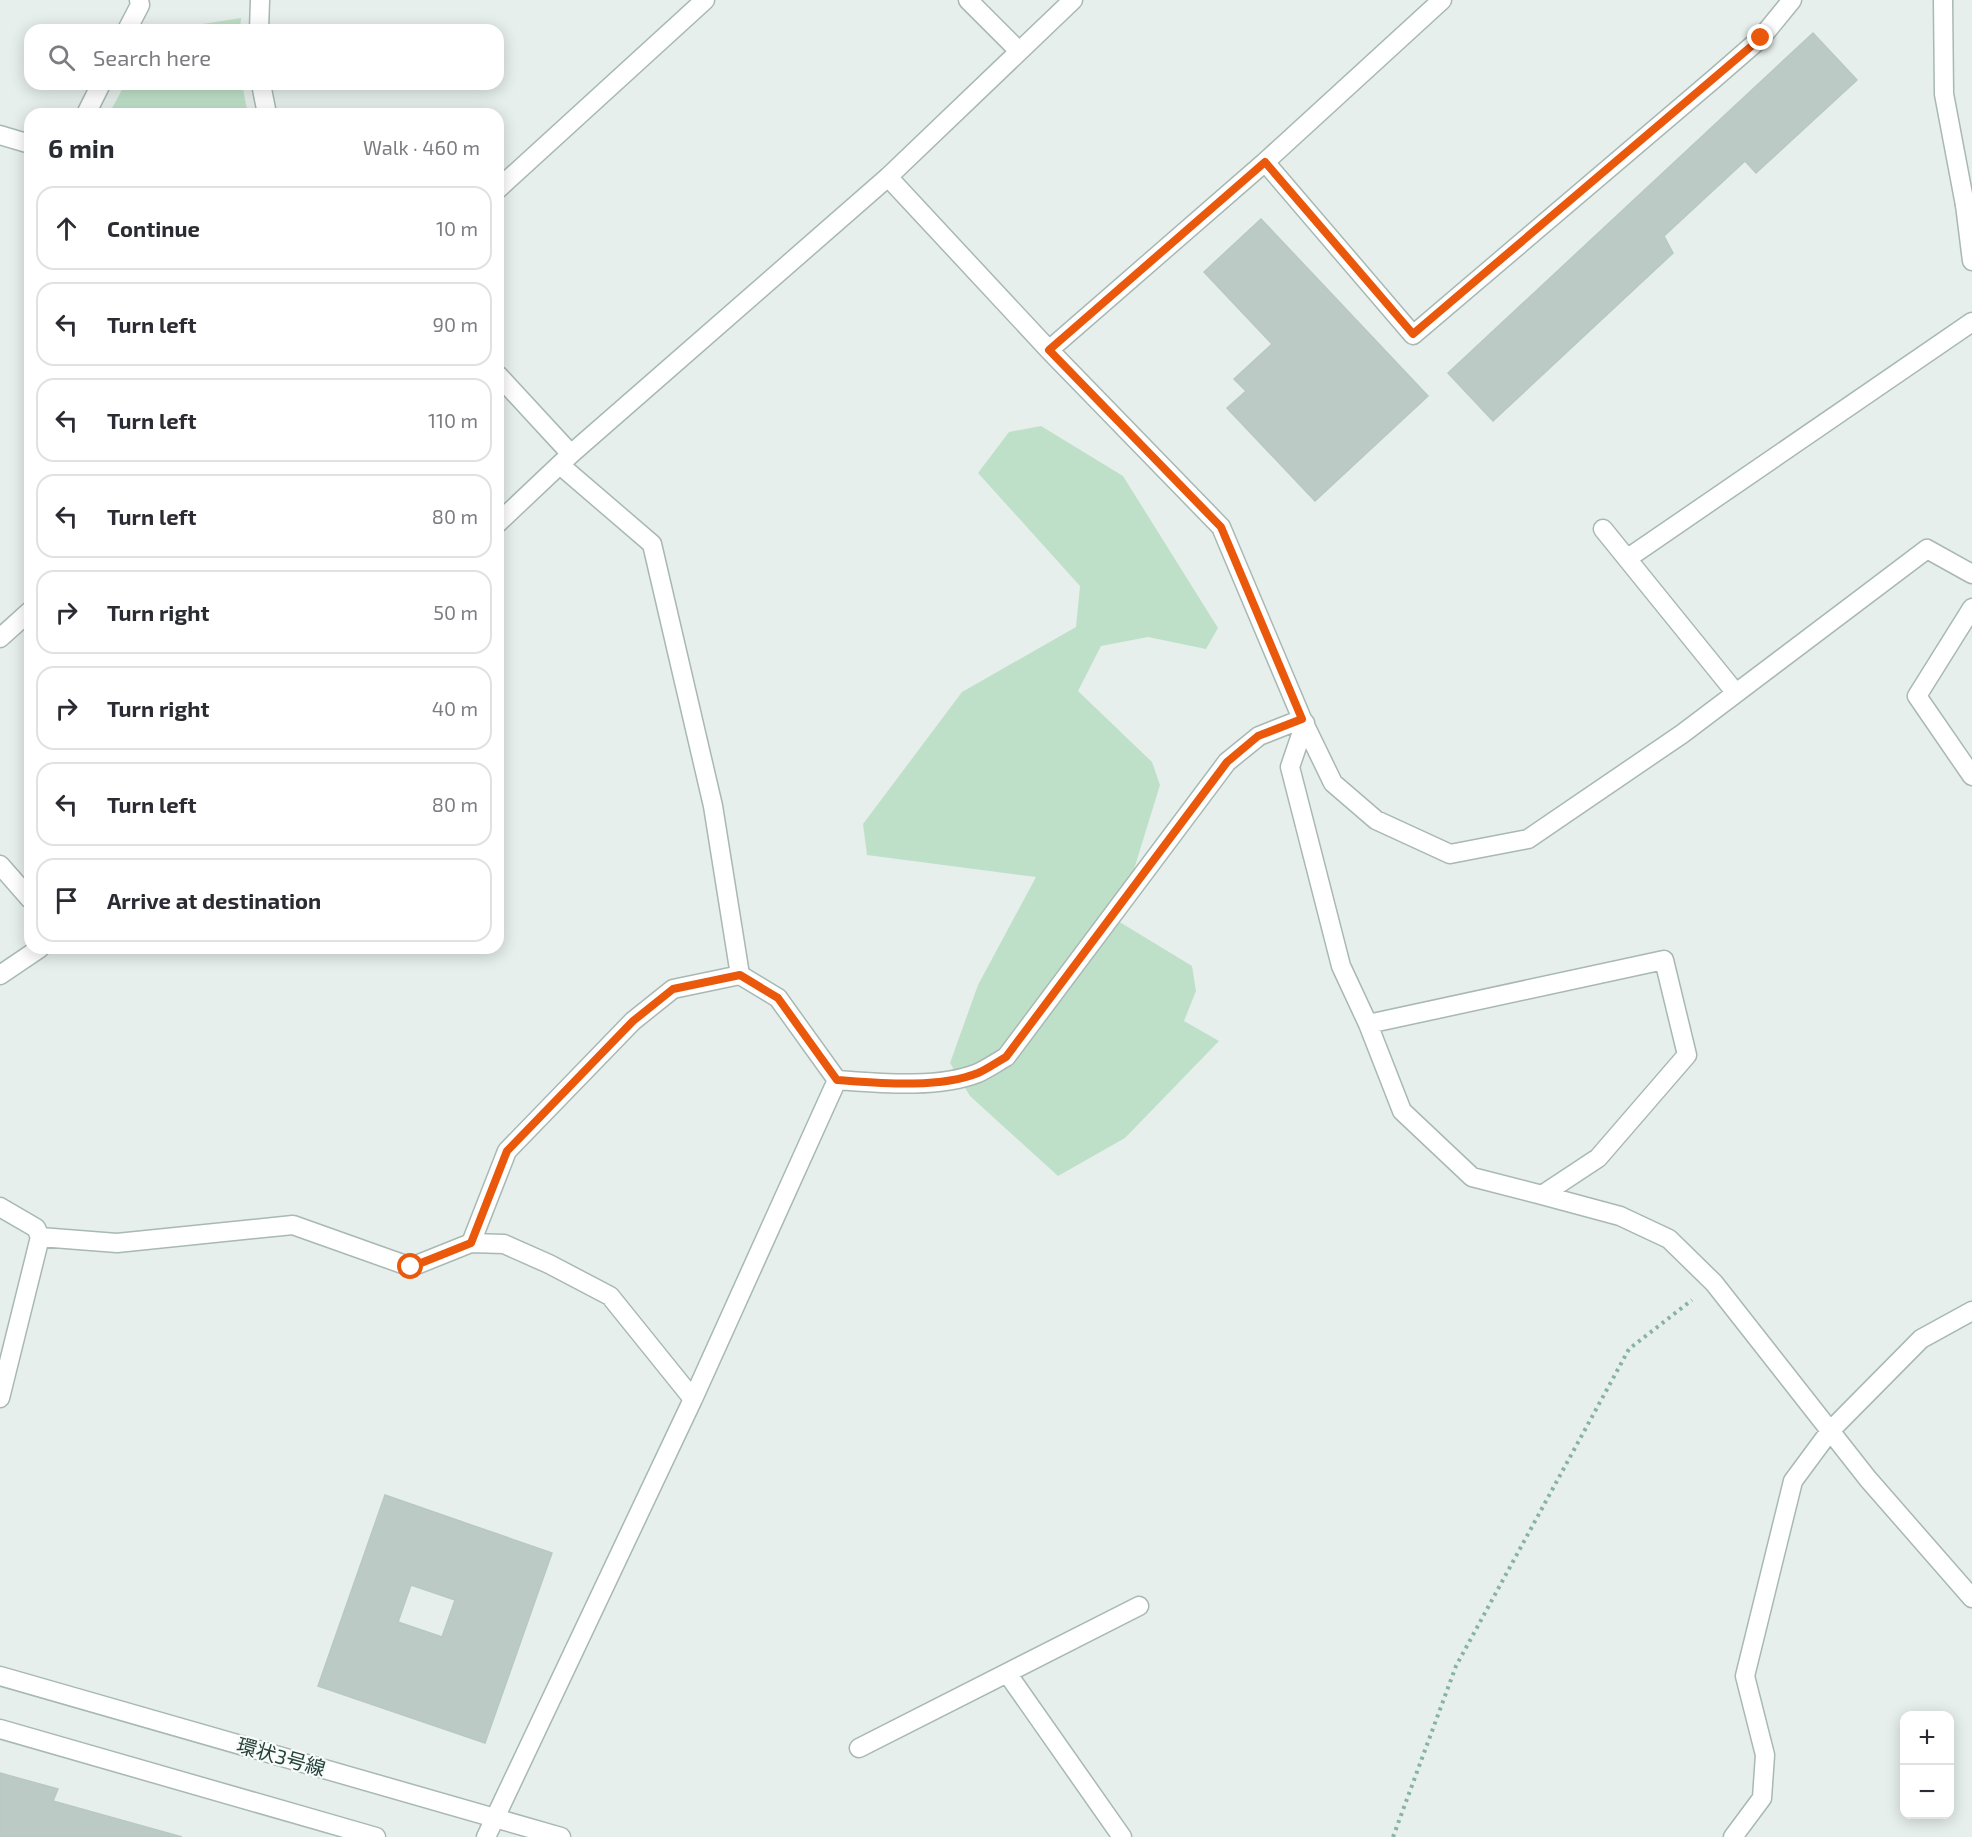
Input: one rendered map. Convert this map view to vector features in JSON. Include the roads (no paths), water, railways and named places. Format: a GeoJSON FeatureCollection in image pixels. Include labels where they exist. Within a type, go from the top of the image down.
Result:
{"type":"FeatureCollection","features":[{"type":"Feature","properties":{"kind":"street"},"geometry":{"type":"LineString","coordinates":[[130,24],[140,4],[139,0]]}},
{"type":"Feature","properties":{"kind":"street"},"geometry":{"type":"LineString","coordinates":[[259,24],[260,0]]}},
{"type":"Feature","properties":{"kind":"street"},"geometry":{"type":"LineString","coordinates":[[504,184],[705,0]]}},
{"type":"Feature","properties":{"kind":"street"},"geometry":{"type":"LineString","coordinates":[[968,0],[1018,51]]}},
{"type":"Feature","properties":{"kind":"street"},"geometry":{"type":"LineString","coordinates":[[504,517],[565,460],[888,177],[1073,0]]}},
{"type":"Feature","properties":{"kind":"street"},"geometry":{"type":"LineString","coordinates":[[1049,350],[1265,162],[1442,0]]}},
{"type":"Feature","properties":{"kind":"street"},"geometry":{"type":"LineString","coordinates":[[1265,162],[1413,334],[1723,72],[1761,38],[1792,0]]}},
{"type":"Feature","properties":{"kind":"street"},"geometry":{"type":"LineString","coordinates":[[1943,0],[1944,94],[1965,205],[1972,261]]}},
{"type":"Feature","properties":{"kind":"street"},"geometry":{"type":"LineString","coordinates":[[89,108],[98,90]]}},
{"type":"Feature","properties":{"kind":"street"},"geometry":{"type":"LineString","coordinates":[[262,90],[266,108]]}},
{"type":"Feature","properties":{"kind":"street"},"geometry":{"type":"LineString","coordinates":[[0,135],[24,142]]}},
{"type":"Feature","properties":{"kind":"street"},"geometry":{"type":"LineString","coordinates":[[888,177],[1049,350],[1221,527],[1333,783],[1376,820],[1450,854],[1528,839],[1682,734],[1927,549],[1972,574]]}},
{"type":"Feature","properties":{"kind":"street"},"geometry":{"type":"LineString","coordinates":[[1628,558],[1972,322]]}},
{"type":"Feature","properties":{"kind":"street"},"geometry":{"type":"LineString","coordinates":[[504,383],[565,460],[652,544],[713,806],[740,975]]}},
{"type":"Feature","properties":{"kind":"street"},"geometry":{"type":"LineString","coordinates":[[1604,529],[1735,692]]}},
{"type":"Feature","properties":{"kind":"street"},"geometry":{"type":"LineString","coordinates":[[1972,608],[1917,696],[1972,776]]}},
{"type":"Feature","properties":{"kind":"street"},"geometry":{"type":"LineString","coordinates":[[0,638],[24,616]]}},
{"type":"Feature","properties":{"kind":"street"},"geometry":{"type":"LineString","coordinates":[[1304,721],[1290,767],[1341,966],[1368,1024],[1402,1111],[1472,1177],[1620,1216],[1669,1239],[1714,1282],[1830,1431],[1972,1598]]}},
{"type":"Feature","properties":{"kind":"street"},"geometry":{"type":"LineString","coordinates":[[471,1243],[507,1151],[633,1021],[673,989],[740,975],[778,998],[837,1080],[886,1084],[928,1083],[977,1074],[1006,1057],[1227,762],[1258,736],[1304,721]]}},
{"type":"Feature","properties":{"kind":"street"},"geometry":{"type":"LineString","coordinates":[[0,865],[24,892]]}},
{"type":"Feature","properties":{"kind":"street"},"geometry":{"type":"LineString","coordinates":[[0,975],[31,954]]}},
{"type":"Feature","properties":{"kind":"street"},"geometry":{"type":"LineString","coordinates":[[1368,1024],[1664,960],[1687,1055],[1598,1158],[1542,1195]]}},
{"type":"Feature","properties":{"kind":"street"},"geometry":{"type":"LineString","coordinates":[[486,1837],[693,1399],[837,1080]]}},
{"type":"Feature","properties":{"kind":"street"},"geometry":{"type":"LineString","coordinates":[[0,1207],[36,1228],[40,1237],[0,1398]]}},
{"type":"Feature","properties":{"kind":"street"},"geometry":{"type":"LineString","coordinates":[[40,1237],[117,1243],[293,1225],[411,1267],[471,1243],[504,1244],[549,1264],[610,1296],[693,1399]]}},
{"type":"Feature","properties":{"kind":"street"},"geometry":{"type":"LineString","coordinates":[[1733,1837],[1762,1798],[1765,1755],[1745,1676],[1793,1481],[1830,1431],[1921,1340],[1972,1311]]}},
{"type":"Feature","properties":{"kind":"street"},"geometry":{"type":"LineString","coordinates":[[860,1748],[1139,1606]]}},
{"type":"Feature","properties":{"kind":"street"},"geometry":{"type":"LineString","coordinates":[[1007,1673],[1122,1837]]}},
{"type":"Feature","properties":{"kind":"street","name":"環状3号線"},"geometry":{"type":"LineString","coordinates":[[0,1676],[561,1837]]}},
{"type":"Feature","properties":{"kind":"street"},"geometry":{"type":"LineString","coordinates":[[0,1729],[376,1837]]}}]}
